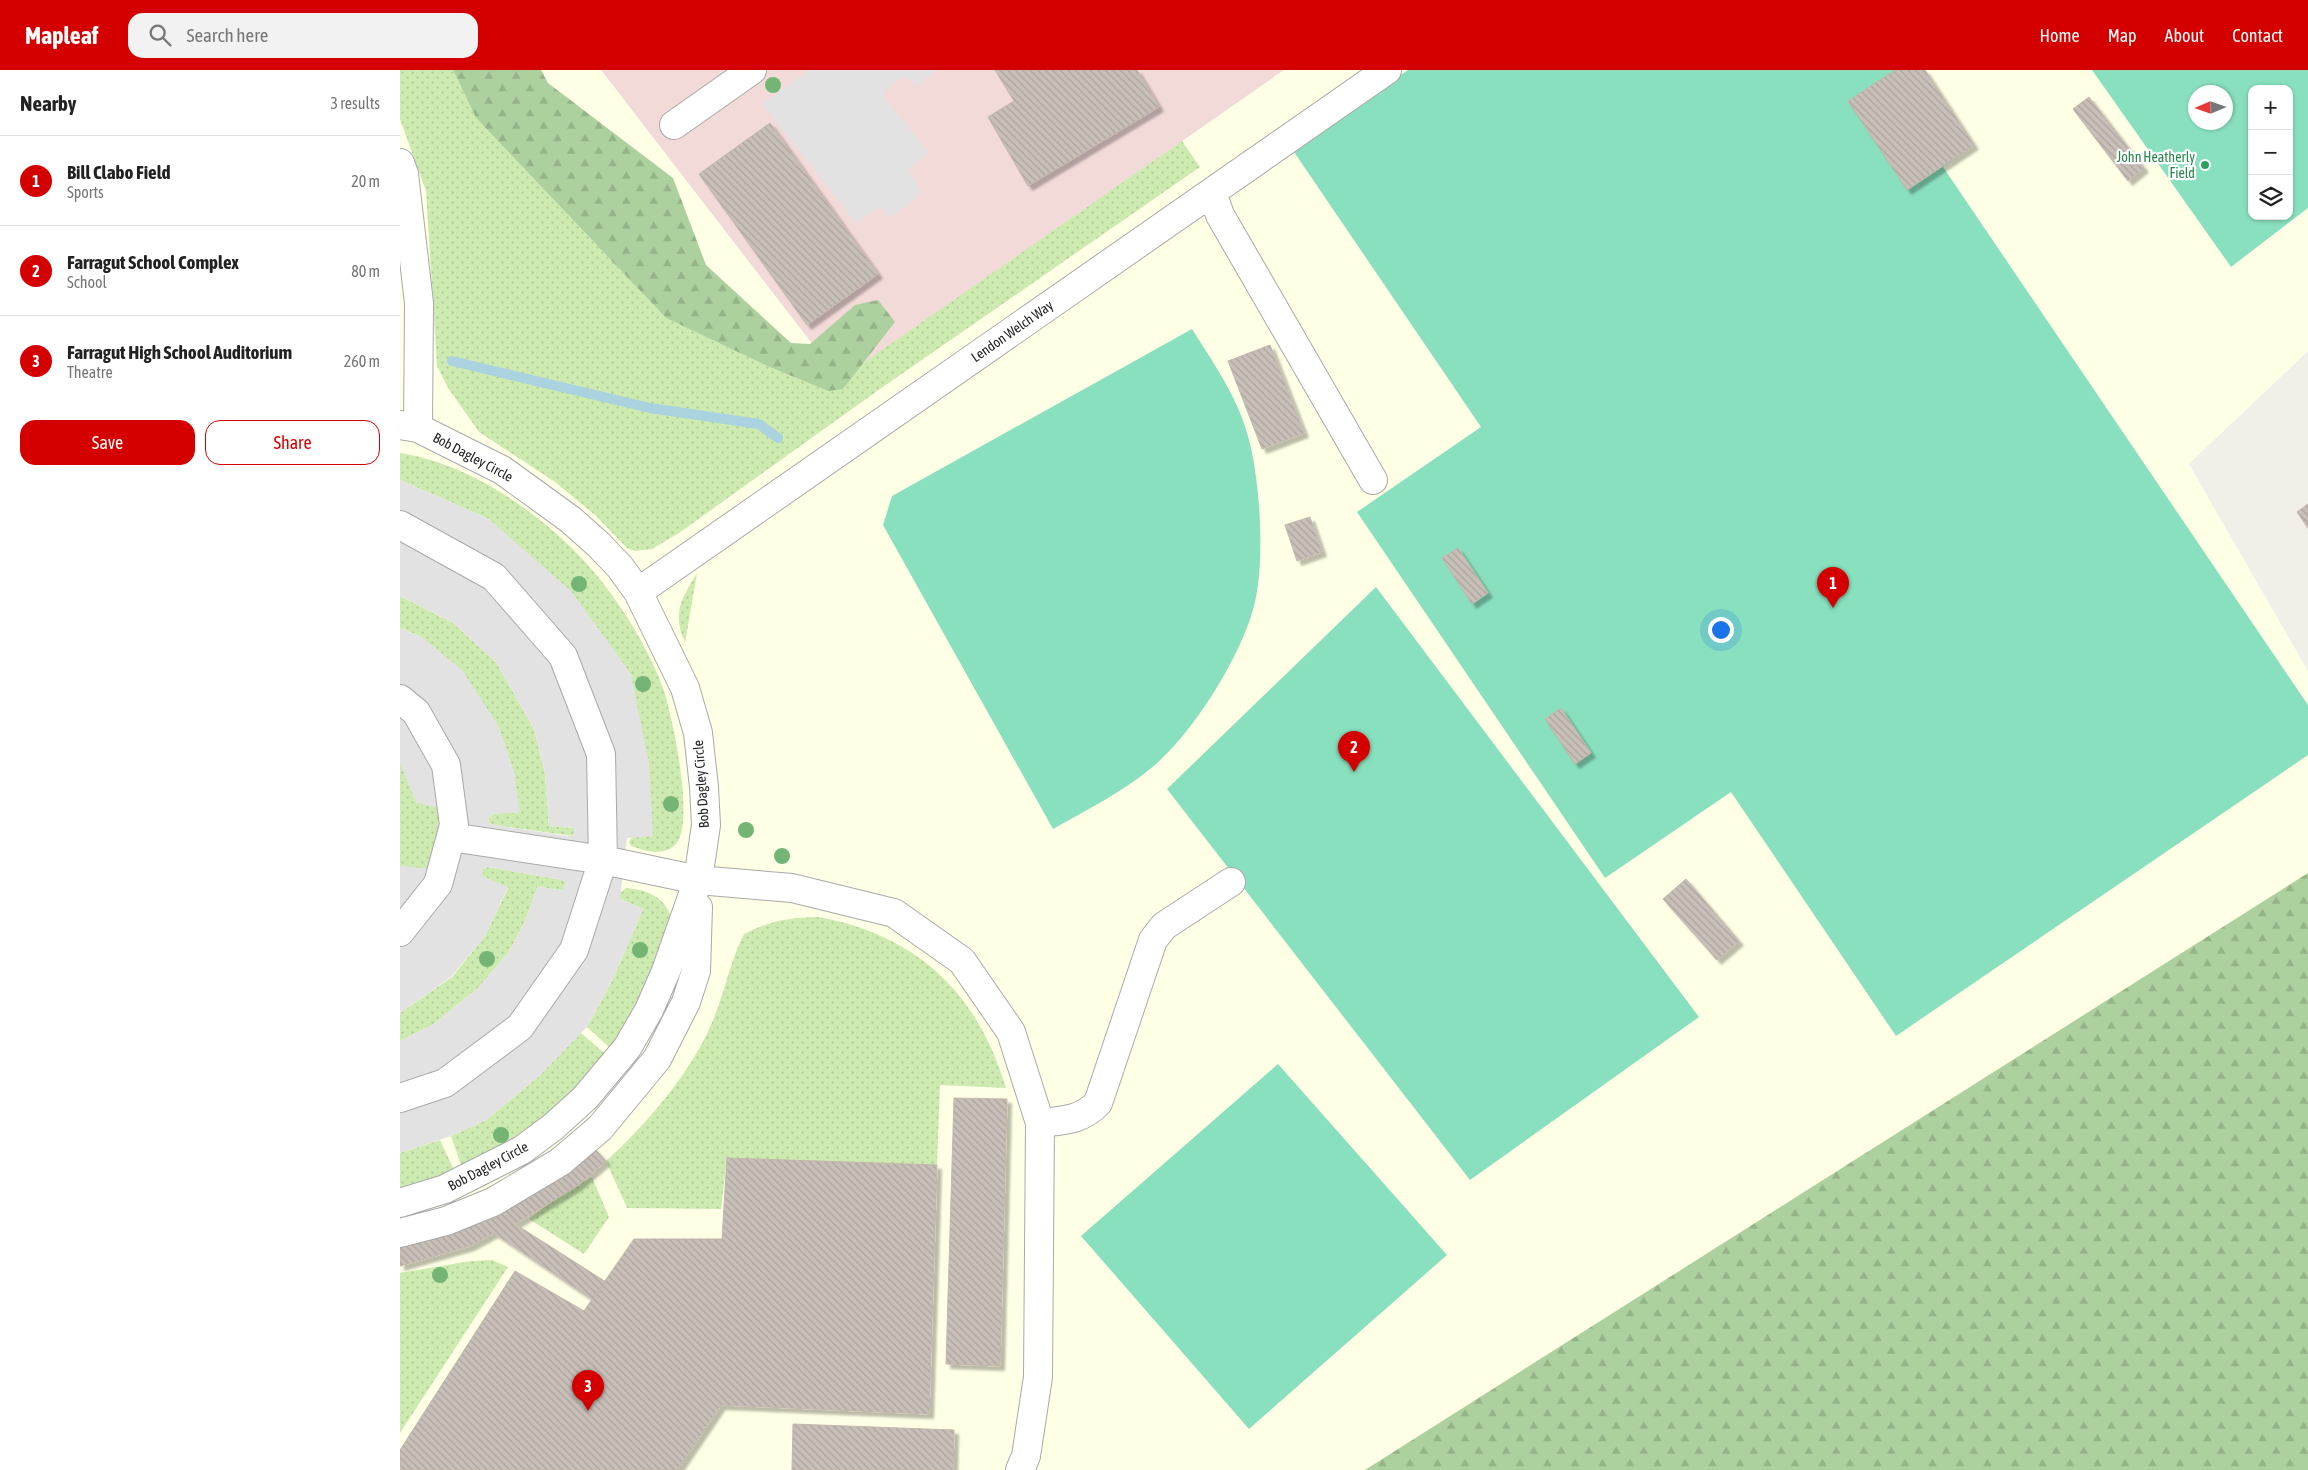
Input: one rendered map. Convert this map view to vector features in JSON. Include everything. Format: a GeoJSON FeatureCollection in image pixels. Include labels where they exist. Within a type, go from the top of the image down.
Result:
{"type":"FeatureCollection","features":[{"type":"Feature","properties":{"kind":"street"},"geometry":{"type":"LineString","coordinates":[[674,125],[752,70]]}},
{"type":"Feature","properties":{"kind":"street","name":"Lendon Welch Way"},"geometry":{"type":"LineString","coordinates":[[638,592],[1387,70]]}},
{"type":"Feature","properties":{"kind":"street"},"geometry":{"type":"LineString","coordinates":[[400,163],[404,174],[419,303],[409,427]]}},
{"type":"Feature","properties":{"kind":"street"},"geometry":{"type":"LineString","coordinates":[[1212,192],[1220,215],[1372,480]]}},
{"type":"Feature","properties":{"kind":"street","name":"Bob Dagley Circle"},"geometry":{"type":"LineString","coordinates":[[400,1203],[445,1189],[522,1150],[553,1127],[585,1098],[627,1048],[649,1010],[666,971],[698,880],[706,825],[698,733],[685,688],[638,592],[620,567],[599,545],[542,497],[502,470],[409,427]]}},
{"type":"Feature","properties":{"kind":"street"},"geometry":{"type":"LineString","coordinates":[[400,525],[494,577],[563,656],[601,754],[603,860],[574,950],[520,1027],[445,1083],[400,1098]]}},
{"type":"Feature","properties":{"kind":"street"},"geometry":{"type":"LineString","coordinates":[[400,699],[416,712],[446,765],[454,825],[438,884],[400,932]]}},
{"type":"Feature","properties":{"kind":"street"},"geometry":{"type":"LineString","coordinates":[[451,837],[603,860],[698,880],[792,888],[894,913],[962,962],[1011,1032],[1040,1123],[1038,1377],[1026,1456],[1020,1470]]}},
{"type":"Feature","properties":{"kind":"street"},"geometry":{"type":"LineString","coordinates":[[400,1233],[446,1221],[492,1202],[560,1162],[605,1122],[657,1059],[686,1002],[696,971],[698,880]]}},
{"type":"Feature","properties":{"kind":"street"},"geometry":{"type":"LineString","coordinates":[[1040,1123],[1078,1118],[1088,1114],[1098,1103],[1153,940],[1164,926],[1231,882]]}},
{"type":"Feature","properties":{"kind":"shaded area"},"geometry":{"type":"Polygon","coordinates":[[[400,70],[601,70],[840,380],[1284,70],[2308,70],[2308,351],[2189,464],[2308,671],[2308,873],[1365,1470],[400,1470],[400,70]]]}},
{"type":"Feature","properties":{"kind":"shaded area"},"geometry":{"type":"Polygon","coordinates":[[[601,70],[1284,70],[840,380],[601,70]]]}},
{"type":"Feature","properties":{"kind":"shaded area"},"geometry":{"type":"Polygon","coordinates":[[[810,70],[937,70],[916,86],[911,80],[901,78],[884,92],[884,98],[929,152],[911,166],[909,171],[922,193],[889,218],[885,210],[877,208],[856,223],[762,104],[810,70]]]}},
{"type":"Feature","properties":{"kind":"shaded area"},"geometry":{"type":"Polygon","coordinates":[[[400,480],[489,519],[571,591],[631,674],[649,763],[653,836],[627,838],[620,899],[643,909],[613,979],[587,1027],[538,1077],[486,1120],[451,1136],[400,1153],[400,1041],[434,1024],[478,988],[509,952],[525,921],[538,886],[563,891],[566,883],[563,880],[488,867],[483,869],[482,876],[508,887],[485,936],[451,977],[400,1013],[400,866],[434,869],[440,808],[416,803],[400,763],[400,628],[422,637],[462,670],[499,727],[514,772],[520,812],[494,814],[488,818],[489,823],[567,836],[573,836],[575,828],[549,826],[545,773],[534,729],[496,662],[453,623],[400,596],[400,480]]]}},
{"type":"Feature","properties":{"kind":"green space"},"geometry":{"type":"Polygon","coordinates":[[[400,70],[453,70],[476,118],[666,318],[767,366],[828,391],[863,363],[1182,141],[1200,167],[880,389],[679,533],[652,549],[635,551],[627,548],[595,515],[555,482],[479,432],[448,388],[437,366],[426,191],[400,119],[400,70]]]}},
{"type":"Feature","properties":{"kind":"green space"},"geometry":{"type":"Polygon","coordinates":[[[453,70],[541,70],[548,83],[673,178],[706,265],[791,343],[810,344],[855,305],[878,300],[895,322],[843,389],[828,391],[767,366],[666,318],[476,118],[453,70]]]}},
{"type":"Feature","properties":{"kind":"green space"},"geometry":{"type":"Polygon","coordinates":[[[1408,70],[1925,70],[1974,145],[1943,167],[2308,705],[2308,755],[1896,1036],[1731,792],[1605,878],[1357,512],[1481,427],[1292,149],[1408,70]]]}},
{"type":"Feature","properties":{"kind":"green space","name":"John Heatherly Field"},"geometry":{"type":"Polygon","coordinates":[[[2092,70],[2308,70],[2308,208],[2293,219],[2293,85],[2248,85],[2248,220],[2292,220],[2231,267],[2092,70]]]}},
{"type":"Feature","properties":{"kind":"green space"},"geometry":{"type":"Polygon","coordinates":[[[1192,329],[1217,369],[1239,410],[1253,457],[1260,521],[1260,564],[1255,602],[1249,623],[1228,669],[1214,693],[1199,715],[1166,754],[1127,786],[1053,829],[883,525],[892,496],[1192,329]]]}},
{"type":"Feature","properties":{"kind":"green space"},"geometry":{"type":"Polygon","coordinates":[[[400,453],[430,460],[460,471],[490,486],[519,504],[571,547],[612,595],[647,651],[663,688],[672,721],[683,795],[683,817],[680,835],[674,846],[659,852],[647,851],[631,846],[629,842],[632,837],[653,836],[489,519],[400,480],[400,453]]]}},
{"type":"Feature","properties":{"kind":"green space"},"geometry":{"type":"Polygon","coordinates":[[[697,573],[685,643],[679,623],[680,606],[697,573]]]}},
{"type":"Feature","properties":{"kind":"green space"},"geometry":{"type":"Polygon","coordinates":[[[1376,587],[1699,1017],[1470,1180],[1167,789],[1376,587]]]}},
{"type":"Feature","properties":{"kind":"green space"},"geometry":{"type":"Polygon","coordinates":[[[400,596],[453,623],[496,662],[534,729],[545,773],[549,826],[575,828],[573,836],[489,823],[488,818],[494,814],[520,812],[422,637],[400,628],[400,596]]]}},
{"type":"Feature","properties":{"kind":"green space"},"geometry":{"type":"Polygon","coordinates":[[[400,763],[440,807],[434,870],[400,866],[400,763]]]}},
{"type":"Feature","properties":{"kind":"green space"},"geometry":{"type":"Polygon","coordinates":[[[488,867],[563,880],[566,883],[563,891],[538,886],[525,921],[509,952],[478,988],[434,1024],[400,1041],[400,1013],[452,977],[485,936],[508,888],[482,876],[483,869],[488,867]]]}},
{"type":"Feature","properties":{"kind":"green space"},"geometry":{"type":"Polygon","coordinates":[[[2308,873],[2308,1470],[1365,1470],[2308,873]]]}},
{"type":"Feature","properties":{"kind":"green space"},"geometry":{"type":"Polygon","coordinates":[[[626,888],[649,893],[661,900],[672,920],[638,1008],[610,1048],[587,1027],[613,979],[643,909],[620,899],[620,893],[626,888]]]}},
{"type":"Feature","properties":{"kind":"green space"},"geometry":{"type":"Polygon","coordinates":[[[819,917],[854,926],[886,938],[914,954],[939,974],[960,997],[978,1023],[994,1054],[1006,1088],[940,1085],[937,1165],[727,1158],[721,1209],[627,1208],[606,1161],[650,1116],[678,1082],[701,1045],[715,1016],[734,957],[744,934],[780,921],[819,917]]]}},
{"type":"Feature","properties":{"kind":"green space"},"geometry":{"type":"Polygon","coordinates":[[[581,1033],[605,1054],[578,1088],[556,1109],[530,1128],[462,1168],[451,1136],[486,1120],[538,1077],[581,1033]]]}},
{"type":"Feature","properties":{"kind":"green space"},"geometry":{"type":"Polygon","coordinates":[[[1278,1064],[1447,1255],[1249,1429],[1081,1236],[1278,1064]]]}},
{"type":"Feature","properties":{"kind":"green space"},"geometry":{"type":"Polygon","coordinates":[[[440,1140],[455,1172],[400,1190],[400,1153],[440,1140]]]}},
{"type":"Feature","properties":{"kind":"green space"},"geometry":{"type":"Polygon","coordinates":[[[592,1177],[609,1217],[584,1254],[529,1219],[552,1201],[592,1177]]]}},
{"type":"Feature","properties":{"kind":"green space"},"geometry":{"type":"Polygon","coordinates":[[[492,1260],[508,1267],[400,1433],[400,1273],[471,1261],[492,1260]]]}},
{"type":"Feature","properties":{"kind":"building"},"geometry":{"type":"Polygon","coordinates":[[[995,70],[1137,70],[1159,107],[1028,186],[988,117],[1014,101],[995,70]]]}},
{"type":"Feature","properties":{"kind":"building"},"geometry":{"type":"Polygon","coordinates":[[[1895,70],[1925,70],[1974,145],[1907,190],[1848,101],[1895,70]]]}},
{"type":"Feature","properties":{"kind":"building"},"geometry":{"type":"Polygon","coordinates":[[[2089,97],[2144,168],[2128,181],[2073,109],[2089,97]]]}},
{"type":"Feature","properties":{"kind":"building"},"geometry":{"type":"Polygon","coordinates":[[[770,123],[878,274],[807,325],[699,174],[770,123]]]}},
{"type":"Feature","properties":{"kind":"building"},"geometry":{"type":"Polygon","coordinates":[[[1270,345],[1304,433],[1262,449],[1228,361],[1270,345]]]}},
{"type":"Feature","properties":{"kind":"building"},"geometry":{"type":"Polygon","coordinates":[[[2308,504],[2308,528],[2297,512],[2308,504]]]}},
{"type":"Feature","properties":{"kind":"building"},"geometry":{"type":"Polygon","coordinates":[[[1310,517],[1322,552],[1297,561],[1285,525],[1310,517]]]}},
{"type":"Feature","properties":{"kind":"building"},"geometry":{"type":"Polygon","coordinates":[[[1458,548],[1488,593],[1472,604],[1442,558],[1458,548]]]}},
{"type":"Feature","properties":{"kind":"building"},"geometry":{"type":"Polygon","coordinates":[[[1561,708],[1591,753],[1575,764],[1545,719],[1561,708]]]}},
{"type":"Feature","properties":{"kind":"building"},"geometry":{"type":"Polygon","coordinates":[[[1686,879],[1739,941],[1717,960],[1663,899],[1686,879]]]}},
{"type":"Feature","properties":{"kind":"building"},"geometry":{"type":"Polygon","coordinates":[[[954,1098],[1007,1099],[1000,1366],[946,1364],[954,1098]]]}},
{"type":"Feature","properties":{"kind":"building"},"geometry":{"type":"Polygon","coordinates":[[[594,1148],[606,1161],[577,1186],[515,1224],[606,1282],[593,1300],[494,1233],[470,1246],[400,1266],[400,1246],[594,1148]]]}},
{"type":"Feature","properties":{"kind":"building"},"geometry":{"type":"Polygon","coordinates":[[[727,1158],[937,1165],[929,1414],[721,1405],[677,1470],[400,1470],[400,1450],[515,1271],[584,1311],[634,1239],[722,1239],[727,1158]]]}},
{"type":"Feature","properties":{"kind":"building"},"geometry":{"type":"Polygon","coordinates":[[[793,1424],[954,1430],[953,1470],[792,1470],[793,1424]]]}},
{"type":"Feature","properties":{"kind":"waterway"},"geometry":{"type":"LineString","coordinates":[[452,361],[650,408],[759,424],[778,438]]}},
{"type":"Feature","properties":{"kind":"place","name":"John Heatherly Field"},"geometry":{"type":"Point","coordinates":[2205,165]}},
{"type":"Feature","properties":{"kind":"place","name":"Bill Clabo Field"},"geometry":{"type":"Point","coordinates":[1833,608]}},
{"type":"Feature","properties":{"kind":"place","name":"Farragut School Complex"},"geometry":{"type":"Point","coordinates":[1354,772]}},
{"type":"Feature","properties":{"kind":"place","name":"Farragut High School Auditorium"},"geometry":{"type":"Point","coordinates":[588,1411]}}]}
